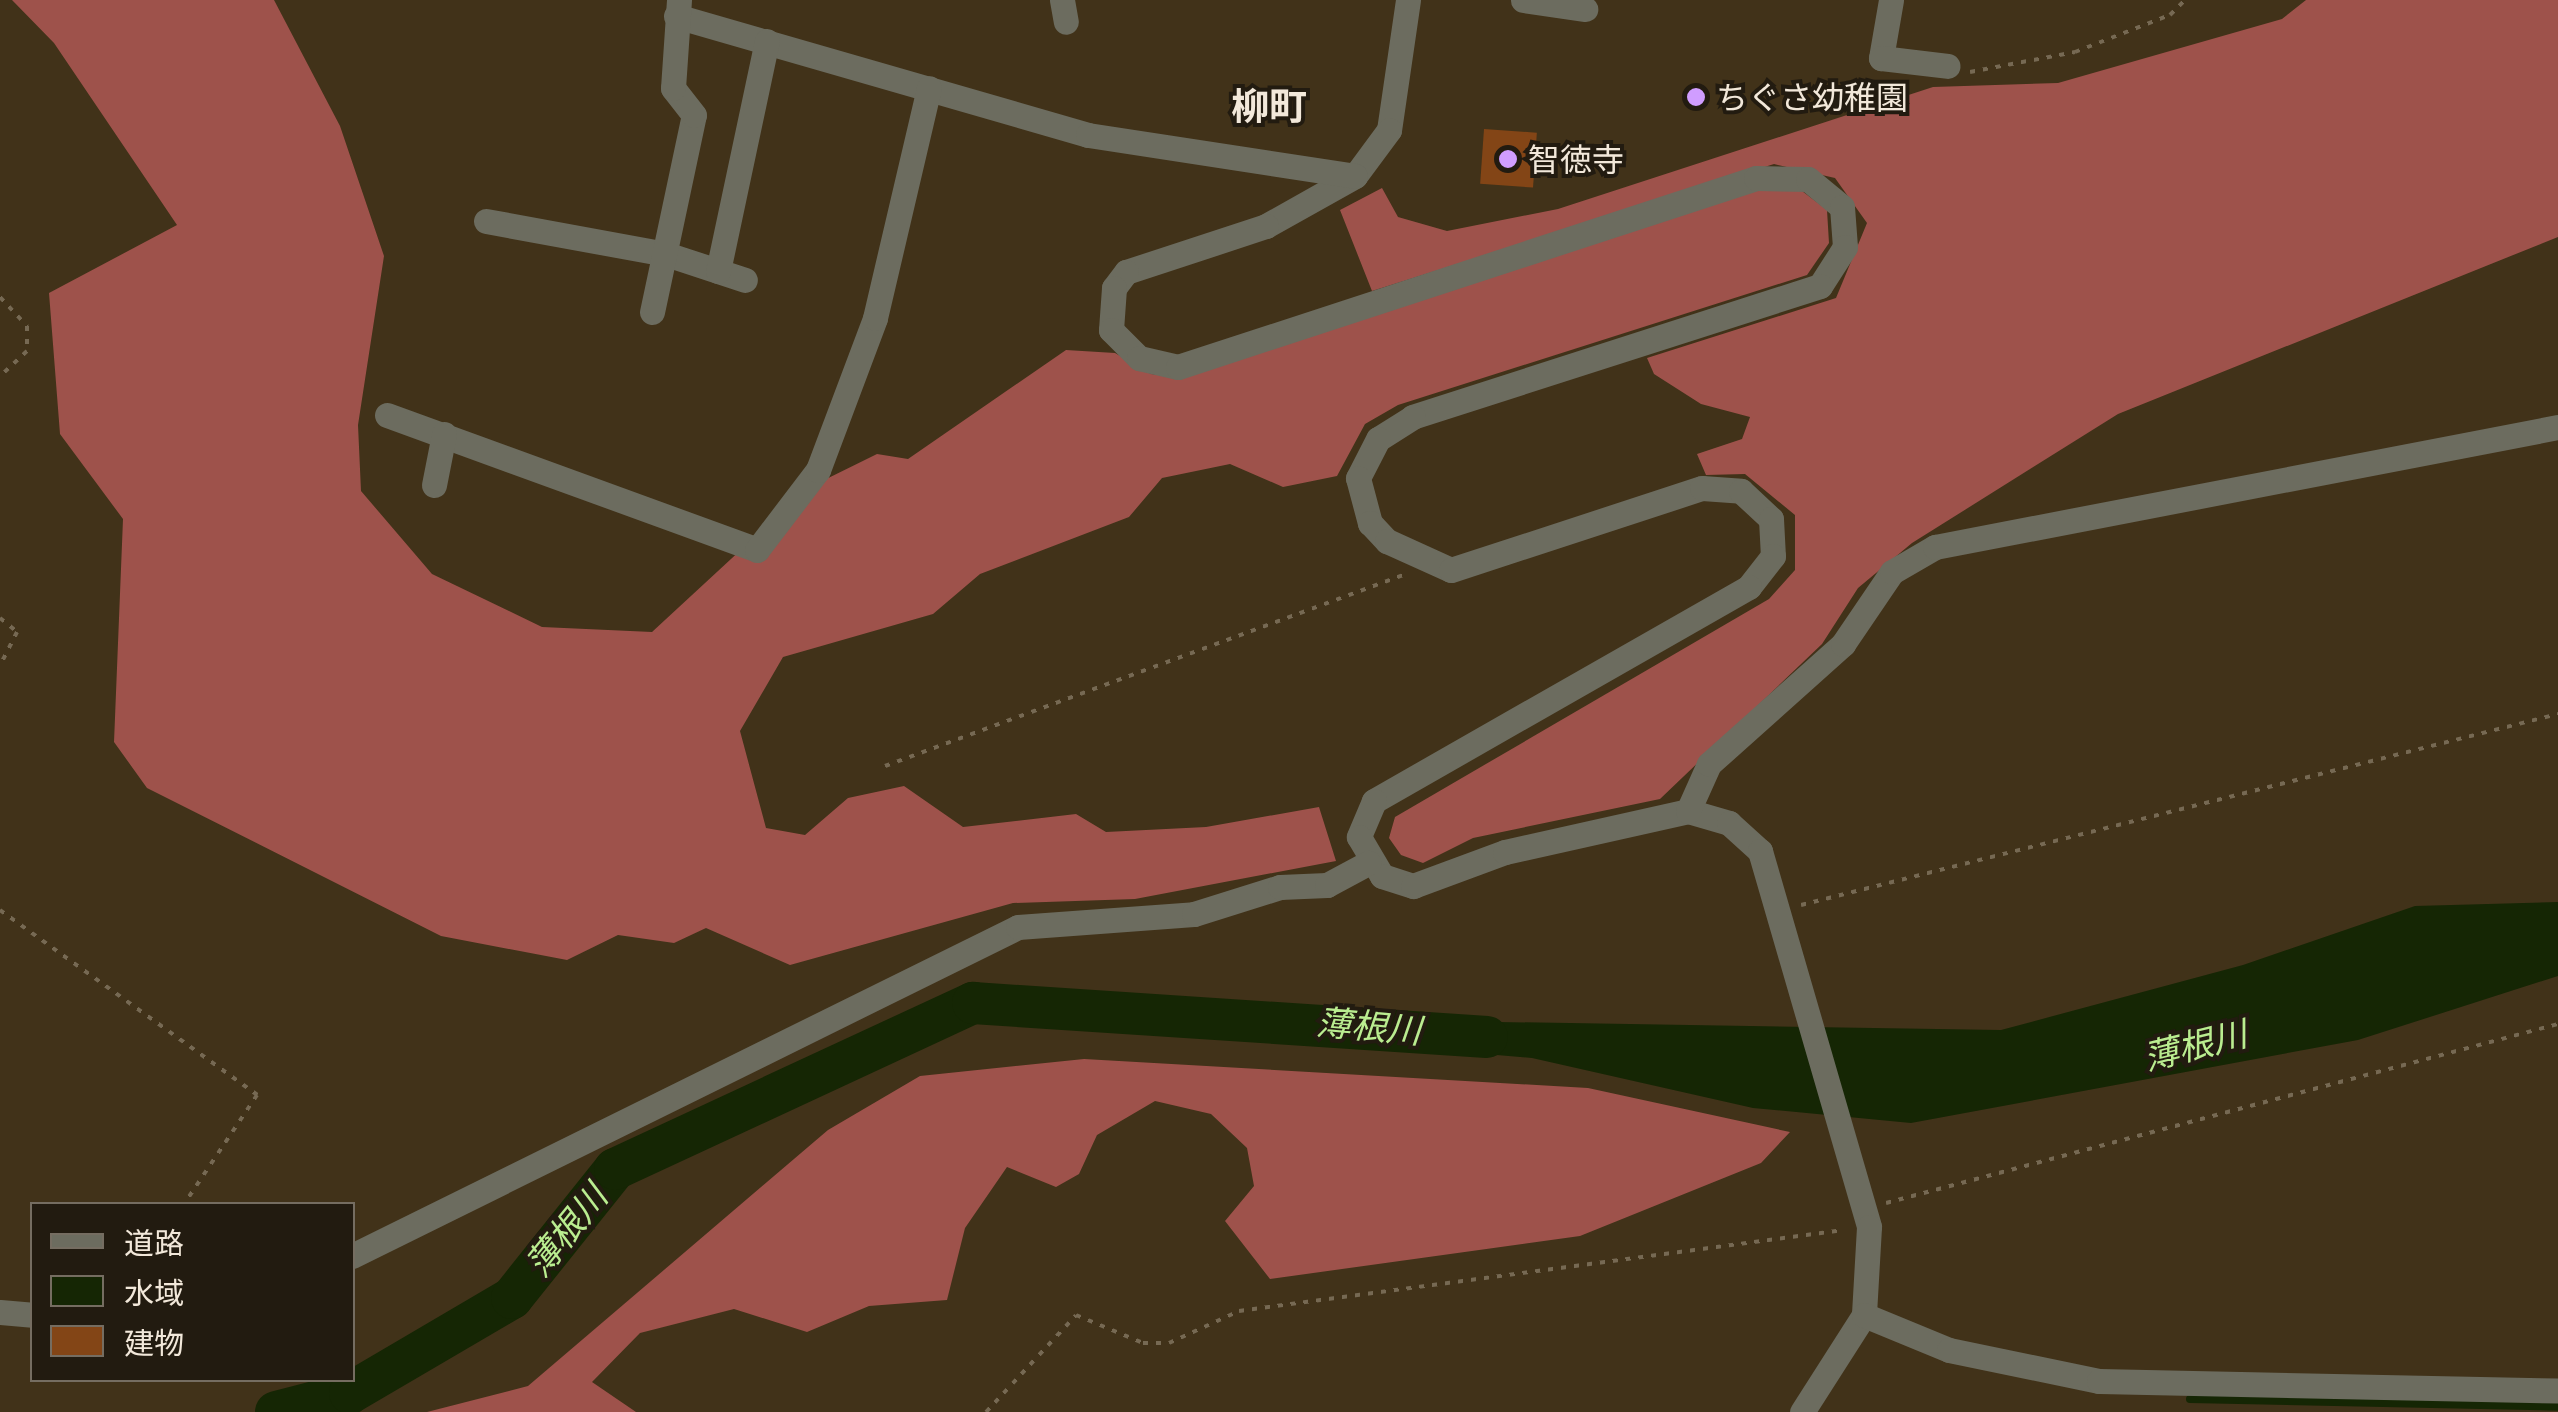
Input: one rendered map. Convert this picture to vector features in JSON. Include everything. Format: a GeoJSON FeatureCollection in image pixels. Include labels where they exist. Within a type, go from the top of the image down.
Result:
{"type":"FeatureCollection","features":[{"type":"Feature","properties":{"kind":"street"},"geometry":{"type":"LineString","coordinates":[[1408,0],[1389,130],[1355,176],[1266,226],[1126,272],[1114,288],[1111,330],[1139,358],[1178,367],[1756,178],[1828,188],[1848,224],[1836,268],[1820,286],[1392,427],[1364,456],[1360,500],[1370,523],[1417,561],[1473,568],[1720,486],[1758,502],[1776,535],[1764,575],[1749,587],[1374,801],[1359,837],[1368,863],[1396,882],[1430,884],[1489,856],[1688,811],[1745,836],[1769,868],[1869,1227],[1864,1315],[1802,1412]]}},
{"type":"Feature","properties":{"kind":"street"},"geometry":{"type":"LineString","coordinates":[[1523,0],[1586,9]]}},
{"type":"Feature","properties":{"kind":"street"},"geometry":{"type":"LineString","coordinates":[[1891,0],[1881,58],[1948,66]]}},
{"type":"Feature","properties":{"kind":"street"},"geometry":{"type":"LineString","coordinates":[[652,312],[694,114],[673,88],[678,8],[767,41],[1088,135],[1355,176]]}},
{"type":"Feature","properties":{"kind":"street"},"geometry":{"type":"LineString","coordinates":[[718,270],[767,41]]}},
{"type":"Feature","properties":{"kind":"street"},"geometry":{"type":"LineString","coordinates":[[387,415],[757,550],[818,470],[831,436],[874,318],[929,88]]}},
{"type":"Feature","properties":{"kind":"street"},"geometry":{"type":"LineString","coordinates":[[486,221],[666,254],[745,280]]}},
{"type":"Feature","properties":{"kind":"street"},"geometry":{"type":"LineString","coordinates":[[1688,811],[1709,764],[1843,644],[1892,572],[1935,546],[2558,427]]}},
{"type":"Feature","properties":{"kind":"street"},"geometry":{"type":"LineString","coordinates":[[434,485],[444,434]]}},
{"type":"Feature","properties":{"kind":"street"},"geometry":{"type":"LineString","coordinates":[[355,1255],[1018,927],[1194,914],[1280,887],[1327,885],[1368,863]]}},
{"type":"Feature","properties":{"kind":"street"},"geometry":{"type":"LineString","coordinates":[[0,1312],[30,1315]]}},
{"type":"Feature","properties":{"kind":"street"},"geometry":{"type":"LineString","coordinates":[[1864,1315],[1949,1350],[2099,1382],[2558,1391]]}},
{"type":"Feature","properties":{"kind":"path"},"geometry":{"type":"LineString","coordinates":[[1948,66],[1972,72],[2075,52],[2185,0]]}},
{"type":"Feature","properties":{"kind":"path"},"geometry":{"type":"LineString","coordinates":[[0,297],[27,326],[26,352],[0,376]]}},
{"type":"Feature","properties":{"kind":"path"},"geometry":{"type":"LineString","coordinates":[[885,766],[1403,574],[1417,561]]}},
{"type":"Feature","properties":{"kind":"path"},"geometry":{"type":"LineString","coordinates":[[0,618],[16,632],[0,665]]}},
{"type":"Feature","properties":{"kind":"path"},"geometry":{"type":"LineString","coordinates":[[1781,909],[2558,714]]}},
{"type":"Feature","properties":{"kind":"path"},"geometry":{"type":"LineString","coordinates":[[0,910],[257,1095],[185,1202]]}},
{"type":"Feature","properties":{"kind":"path"},"geometry":{"type":"LineString","coordinates":[[986,1412],[1076,1316],[1143,1343],[1170,1343],[1239,1311],[1869,1227],[1886,1204],[2558,1024]]}},
{"type":"Feature","properties":{"kind":"shaded area"},"geometry":{"type":"Polygon","coordinates":[[[12,0],[274,0],[340,126],[384,256],[358,425],[361,491],[432,574],[542,627],[652,632],[808,488],[877,454],[908,459],[1066,350],[1115,353],[1151,374],[1180,377],[1757,189],[1802,191],[1827,210],[1829,243],[1807,275],[1398,405],[1365,424],[1337,476],[1283,487],[1230,464],[1162,478],[1129,517],[980,574],[933,614],[783,657],[740,731],[766,828],[805,835],[848,798],[904,786],[963,827],[1076,814],[1106,832],[1206,827],[1319,807],[1336,861],[1135,899],[1013,903],[790,965],[706,928],[674,943],[618,935],[567,960],[441,936],[147,788],[114,742],[123,519],[60,434],[49,293],[177,225],[54,43],[12,0]]]}},
{"type":"Feature","properties":{"kind":"shaded area"},"geometry":{"type":"Polygon","coordinates":[[[2306,0],[2558,0],[2558,237],[2118,414],[1912,543],[1858,588],[1822,644],[1660,799],[1473,838],[1423,863],[1401,855],[1389,838],[1395,817],[1769,599],[1795,570],[1795,515],[1745,474],[1706,475],[1697,454],[1742,439],[1750,417],[1701,404],[1654,374],[1647,358],[1836,298],[1867,223],[1835,178],[1774,164],[1372,291],[1340,210],[1382,188],[1398,217],[1447,231],[1558,209],[1933,87],[2058,83],[2282,19],[2306,0]]]}},
{"type":"Feature","properties":{"kind":"shaded area"},"geometry":{"type":"Polygon","coordinates":[[[1084,1059],[1588,1088],[1790,1132],[1761,1163],[1580,1236],[1270,1279],[1225,1221],[1254,1186],[1247,1148],[1211,1114],[1155,1101],[1097,1135],[1079,1174],[1056,1187],[1007,1167],[965,1228],[947,1300],[869,1306],[807,1332],[734,1309],[640,1333],[592,1382],[636,1412],[427,1412],[528,1386],[828,1130],[920,1076],[1084,1059]]]}},
{"type":"Feature","properties":{"kind":"water"},"geometry":{"type":"Polygon","coordinates":[[[2558,902],[2558,976],[2358,1040],[1911,1123],[1753,1108],[1532,1058],[1415,1048],[1440,1021],[2001,1030],[2243,965],[2415,906],[2558,902]]]}},
{"type":"Feature","properties":{"kind":"building","name":"智徳寺"},"geometry":{"type":"Polygon","coordinates":[[[1484,129],[1537,133],[1533,188],[1480,184],[1484,129]]]}},
{"type":"Feature","properties":{"kind":"waterway","name":"薄根川"},"geometry":{"type":"LineString","coordinates":[[276,1412],[350,1393],[512,1298],[615,1169],[973,1003],[1487,1037]]}},
{"type":"Feature","properties":{"kind":"waterway"},"geometry":{"type":"LineString","coordinates":[[2190,1399],[2558,1407]]}},
{"type":"Feature","properties":{"kind":"place","name":"ちぐさ幼稚園"},"geometry":{"type":"Point","coordinates":[1696,97]}},
{"type":"Feature","properties":{"kind":"place","name":"智徳寺"},"geometry":{"type":"Point","coordinates":[1508,159]}},
{"type":"Feature","properties":{"kind":"district","name":"柳町"},"geometry":{"type":"Point","coordinates":[1269,106]}}]}
